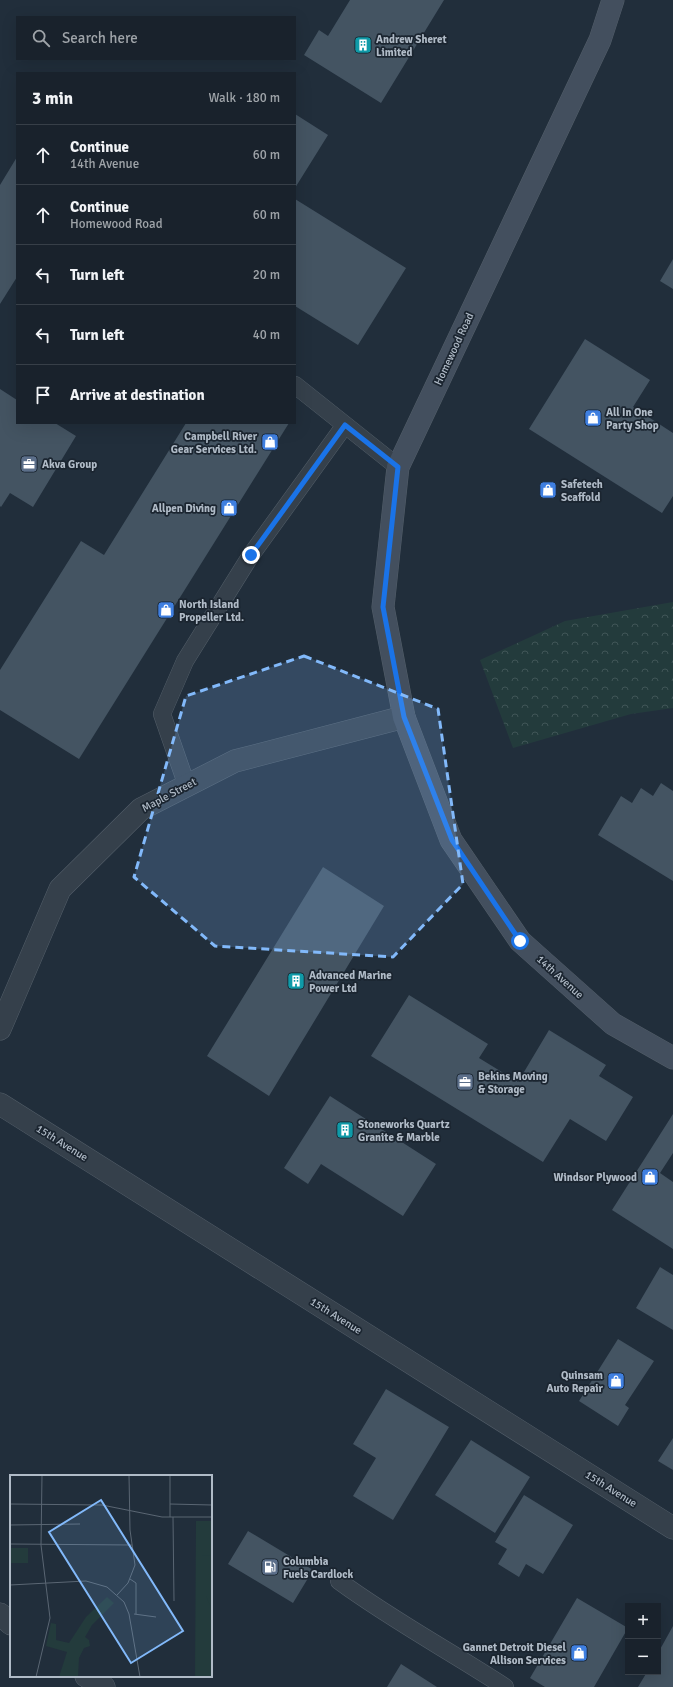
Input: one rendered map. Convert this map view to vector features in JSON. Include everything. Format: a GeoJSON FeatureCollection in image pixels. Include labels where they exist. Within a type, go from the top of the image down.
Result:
{"type":"FeatureCollection","features":[{"type":"Feature","properties":{"kind":"main road","name":"Homewood Road"},"geometry":{"type":"LineString","coordinates":[[404,717],[383,607],[398,467],[600,40],[613,0]]}},
{"type":"Feature","properties":{"kind":"main road","name":"14th Avenue"},"geometry":{"type":"LineString","coordinates":[[404,717],[452,840],[520,941],[613,1024],[673,1058]]}},
{"type":"Feature","properties":{"kind":"street","name":"Maple Street"},"geometry":{"type":"LineString","coordinates":[[0,1029],[60,889],[141,809],[235,762],[404,717]]}},
{"type":"Feature","properties":{"kind":"street","name":"15th Avenue"},"geometry":{"type":"LineString","coordinates":[[0,1104],[673,1528]]}},
{"type":"Feature","properties":{"kind":"street"},"geometry":{"type":"LineString","coordinates":[[0,1614],[10,1623]]}},
{"type":"Feature","properties":{"kind":"street"},"geometry":{"type":"LineString","coordinates":[[88,1677],[104,1687]]}},
{"type":"Feature","properties":{"kind":"lane"},"geometry":{"type":"LineString","coordinates":[[296,386],[398,467]]}},
{"type":"Feature","properties":{"kind":"lane"},"geometry":{"type":"LineString","coordinates":[[187,786],[162,714],[185,661],[251,555],[345,425]]}},
{"type":"Feature","properties":{"kind":"lane"},"geometry":{"type":"LineString","coordinates":[[339,1581],[375,1607],[505,1687]]}},
{"type":"Feature","properties":{"kind":"highlighted area"},"geometry":{"type":"Polygon","coordinates":[[[304,656],[438,709],[463,884],[393,957],[215,946],[134,877],[186,696],[304,656]]]}},
{"type":"Feature","properties":{"kind":"green space"},"geometry":{"type":"Polygon","coordinates":[[[673,602],[673,708],[631,714],[513,748],[480,660],[565,621],[673,602]]]}},
{"type":"Feature","properties":{"kind":"building","name":"Andrew Sheret Limited"},"geometry":{"type":"Polygon","coordinates":[[[350,0],[444,0],[381,103],[304,55],[319,30],[328,36],[350,0]]]}},
{"type":"Feature","properties":{"kind":"building"},"geometry":{"type":"Polygon","coordinates":[[[296,115],[328,135],[296,186],[296,115]]]}},
{"type":"Feature","properties":{"kind":"building"},"geometry":{"type":"Polygon","coordinates":[[[16,159],[16,279],[0,304],[0,185],[16,159]]]}},
{"type":"Feature","properties":{"kind":"building"},"geometry":{"type":"Polygon","coordinates":[[[296,200],[406,268],[358,345],[296,307],[296,200]]]}},
{"type":"Feature","properties":{"kind":"building"},"geometry":{"type":"Polygon","coordinates":[[[673,259],[673,289],[660,281],[673,259]]]}},
{"type":"Feature","properties":{"kind":"building","name":"All In One Party Shop"},"geometry":{"type":"Polygon","coordinates":[[[585,339],[650,380],[633,407],[673,433],[673,496],[662,513],[529,429],[585,339]]]}},
{"type":"Feature","properties":{"kind":"building","name":"Akva Group"},"geometry":{"type":"Polygon","coordinates":[[[0,389],[16,399],[16,424],[57,424],[76,436],[33,507],[10,493],[1,507],[0,389]]]}},
{"type":"Feature","properties":{"kind":"building"},"geometry":{"type":"Polygon","coordinates":[[[185,424],[288,424],[79,759],[0,710],[0,670],[81,541],[104,555],[185,424]]]}},
{"type":"Feature","properties":{"kind":"building"},"geometry":{"type":"Polygon","coordinates":[[[661,783],[673,791],[673,881],[598,835],[621,796],[632,803],[641,788],[653,796],[661,783]]]}},
{"type":"Feature","properties":{"kind":"building","name":"Advanced Marine Power Ltd"},"geometry":{"type":"Polygon","coordinates":[[[323,867],[384,906],[269,1096],[207,1056],[323,867]]]}},
{"type":"Feature","properties":{"kind":"building"},"geometry":{"type":"Polygon","coordinates":[[[409,995],[488,1044],[479,1058],[518,1082],[549,1030],[606,1065],[599,1076],[633,1097],[606,1141],[570,1119],[543,1162],[371,1056],[409,995]]]}},
{"type":"Feature","properties":{"kind":"building","name":"Stoneworks Quartz Granite & Marble"},"geometry":{"type":"Polygon","coordinates":[[[330,1096],[436,1164],[403,1216],[321,1164],[308,1184],[284,1168],[330,1096]]]}},
{"type":"Feature","properties":{"kind":"building","name":"Windsor Plywood"},"geometry":{"type":"Polygon","coordinates":[[[673,1114],[673,1153],[660,1173],[673,1182],[673,1249],[612,1210],[673,1114]]]}},
{"type":"Feature","properties":{"kind":"building"},"geometry":{"type":"Polygon","coordinates":[[[660,1267],[673,1275],[673,1330],[636,1308],[660,1267]]]}},
{"type":"Feature","properties":{"kind":"building","name":"Quinsam Auto Repair"},"geometry":{"type":"Polygon","coordinates":[[[618,1339],[654,1361],[625,1405],[629,1408],[618,1426],[579,1401],[618,1339]]]}},
{"type":"Feature","properties":{"kind":"building"},"geometry":{"type":"Polygon","coordinates":[[[386,1389],[449,1427],[393,1520],[353,1496],[376,1458],[353,1444],[386,1389]]]}},
{"type":"Feature","properties":{"kind":"building"},"geometry":{"type":"Polygon","coordinates":[[[673,1438],[673,1470],[658,1461],[673,1438]]]}},
{"type":"Feature","properties":{"kind":"building"},"geometry":{"type":"Polygon","coordinates":[[[471,1440],[530,1477],[495,1533],[435,1495],[471,1440]]]}},
{"type":"Feature","properties":{"kind":"building"},"geometry":{"type":"Polygon","coordinates":[[[524,1495],[573,1525],[543,1574],[526,1564],[519,1577],[498,1564],[507,1549],[495,1542],[524,1495]]]}},
{"type":"Feature","properties":{"kind":"building","name":"Columbia Fuels Cardlock"},"geometry":{"type":"Polygon","coordinates":[[[248,1531],[313,1570],[293,1603],[228,1564],[248,1531]]]}},
{"type":"Feature","properties":{"kind":"building","name":"Gannet Detroit Diesel Allison Services"},"geometry":{"type":"Polygon","coordinates":[[[577,1598],[625,1626],[625,1633],[594,1687],[545,1687],[530,1678],[577,1598]]]}},
{"type":"Feature","properties":{"kind":"building"},"geometry":{"type":"Polygon","coordinates":[[[673,1626],[673,1687],[638,1687],[645,1675],[661,1675],[661,1648],[673,1626]]]}},
{"type":"Feature","properties":{"kind":"building"},"geometry":{"type":"Polygon","coordinates":[[[401,1664],[437,1687],[387,1687],[401,1664]]]}},
{"type":"Feature","properties":{"kind":"place","name":"Andrew Sheret Limited"},"geometry":{"type":"Point","coordinates":[363,45]}},
{"type":"Feature","properties":{"kind":"place","name":"All In One Party Shop"},"geometry":{"type":"Point","coordinates":[593,418]}},
{"type":"Feature","properties":{"kind":"place","name":"Campbell River Gear Services Ltd."},"geometry":{"type":"Point","coordinates":[270,442]}},
{"type":"Feature","properties":{"kind":"place","name":"Akva Group"},"geometry":{"type":"Point","coordinates":[29,464]}},
{"type":"Feature","properties":{"kind":"place","name":"Safetech Scaffold"},"geometry":{"type":"Point","coordinates":[548,490]}},
{"type":"Feature","properties":{"kind":"place","name":"Allpen Diving"},"geometry":{"type":"Point","coordinates":[229,508]}},
{"type":"Feature","properties":{"kind":"place","name":"North Island Propeller Ltd."},"geometry":{"type":"Point","coordinates":[166,610]}},
{"type":"Feature","properties":{"kind":"place","name":"Advanced Marine Power Ltd"},"geometry":{"type":"Point","coordinates":[296,981]}},
{"type":"Feature","properties":{"kind":"place","name":"Bekins Moving & Storage"},"geometry":{"type":"Point","coordinates":[465,1082]}},
{"type":"Feature","properties":{"kind":"place","name":"Stoneworks Quartz Granite & Marble"},"geometry":{"type":"Point","coordinates":[345,1130]}},
{"type":"Feature","properties":{"kind":"place","name":"Windsor Plywood"},"geometry":{"type":"Point","coordinates":[650,1177]}},
{"type":"Feature","properties":{"kind":"place","name":"Quinsam Auto Repair"},"geometry":{"type":"Point","coordinates":[616,1381]}},
{"type":"Feature","properties":{"kind":"place","name":"Columbia Fuels Cardlock"},"geometry":{"type":"Point","coordinates":[270,1567]}},
{"type":"Feature","properties":{"kind":"place","name":"Gannet Detroit Diesel Allison Services"},"geometry":{"type":"Point","coordinates":[579,1653]}},
{"type":"Feature","properties":{"kind":"route"},"geometry":{"type":"LineString","coordinates":[[251,555],[345,425],[398,467],[383,607],[404,717],[452,840],[520,941]]}}]}
